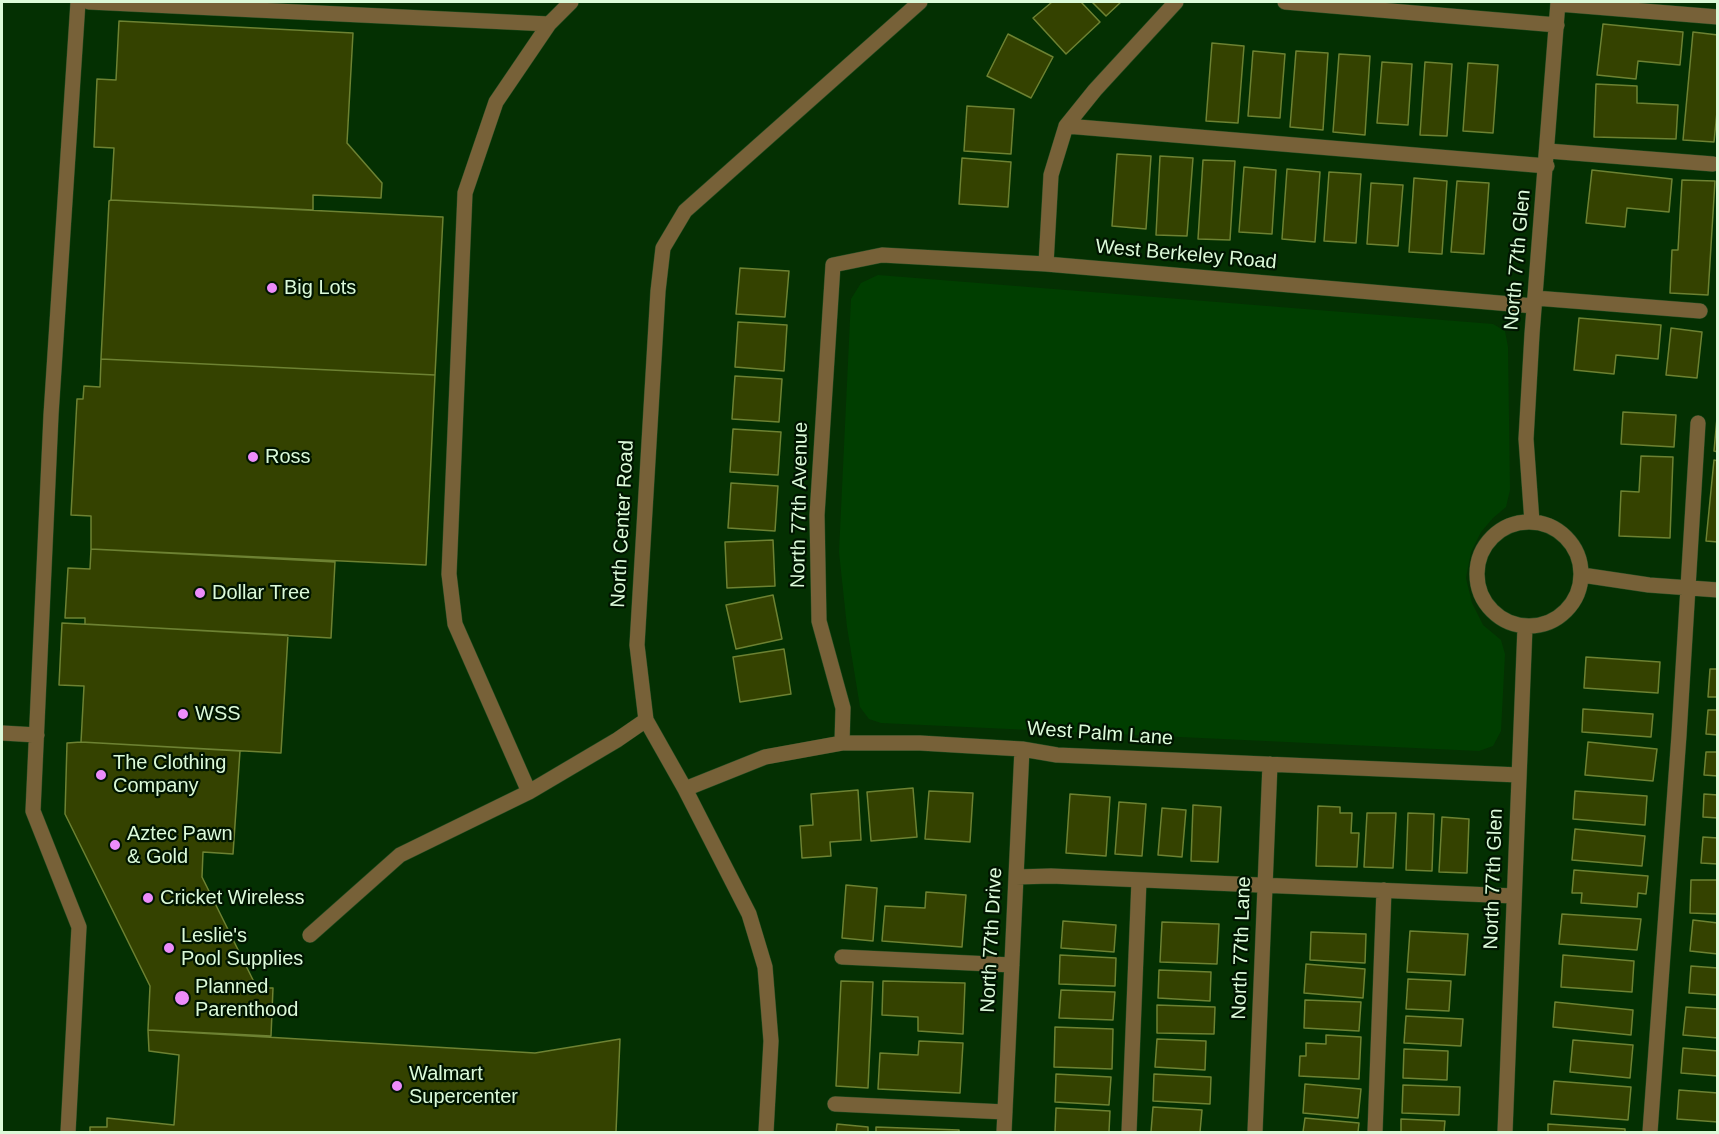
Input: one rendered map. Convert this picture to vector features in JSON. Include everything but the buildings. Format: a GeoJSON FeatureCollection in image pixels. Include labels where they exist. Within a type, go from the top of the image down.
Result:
{"type":"FeatureCollection","features":[{"type":"Feature","properties":{"kind":"street"},"geometry":{"type":"LineString","coordinates":[[68,1132],[79,927],[33,811],[51,416],[78,2]]}},
{"type":"Feature","properties":{"kind":"street"},"geometry":{"type":"LineString","coordinates":[[89,2],[549,24]]}},
{"type":"Feature","properties":{"kind":"street"},"geometry":{"type":"LineString","coordinates":[[529,792],[455,624],[448,574],[465,193],[496,102],[549,24],[571,2]]}},
{"type":"Feature","properties":{"kind":"street","name":"North Center Road"},"geometry":{"type":"LineString","coordinates":[[766,1132],[771,1041],[765,967],[749,914],[685,789],[646,720],[637,645],[658,291],[663,248],[685,211],[920,2]]}},
{"type":"Feature","properties":{"kind":"street"},"geometry":{"type":"LineString","coordinates":[[1046,264],[1051,175],[1066,126],[1095,90],[1176,2]]}},
{"type":"Feature","properties":{"kind":"street"},"geometry":{"type":"LineString","coordinates":[[1285,2],[1557,25]]}},
{"type":"Feature","properties":{"kind":"street"},"geometry":{"type":"LineString","coordinates":[[1558,3],[1718,17]]}},
{"type":"Feature","properties":{"kind":"street","name":"North 77th Glen"},"geometry":{"type":"LineString","coordinates":[[1532,522],[1526,439],[1558,3]]}},
{"type":"Feature","properties":{"kind":"street"},"geometry":{"type":"LineString","coordinates":[[1066,126],[1547,159],[1713,164]]}},
{"type":"Feature","properties":{"kind":"street","name":"West Berkeley Road"},"geometry":{"type":"LineString","coordinates":[[833,265],[882,255],[1046,264],[1535,302],[1700,311]]}},
{"type":"Feature","properties":{"kind":"street","name":"North 77th Avenue"},"geometry":{"type":"LineString","coordinates":[[833,265],[817,514],[819,621],[843,708],[842,743]]}},
{"type":"Feature","properties":{"kind":"street"},"geometry":{"type":"LineString","coordinates":[[1650,1132],[1678,747],[1686,587],[1698,423]]}},
{"type":"Feature","properties":{"kind":"street"},"geometry":{"type":"LineString","coordinates":[[1532,522],[1548,525],[1562,533],[1573,545],[1580,559],[1582,575],[1579,592],[1571,608],[1558,619],[1542,626],[1525,627],[1511,624],[1489,609],[1480,591],[1477,571],[1480,557],[1491,539],[1513,524],[1532,522]]}},
{"type":"Feature","properties":{"kind":"street"},"geometry":{"type":"LineString","coordinates":[[1582,575],[1649,585],[1718,590]]}},
{"type":"Feature","properties":{"kind":"street","name":"North 77th Glen"},"geometry":{"type":"LineString","coordinates":[[1505,1132],[1525,627]]}},
{"type":"Feature","properties":{"kind":"street"},"geometry":{"type":"LineString","coordinates":[[310,935],[400,855],[529,792],[617,740],[646,720]]}},
{"type":"Feature","properties":{"kind":"street"},"geometry":{"type":"LineString","coordinates":[[2,733],[37,735]]}},
{"type":"Feature","properties":{"kind":"street","name":"West Palm Lane"},"geometry":{"type":"LineString","coordinates":[[685,789],[765,757],[842,743],[920,743],[1022,749],[1057,755],[1519,776]]}},
{"type":"Feature","properties":{"kind":"street","name":"North 77th Drive"},"geometry":{"type":"LineString","coordinates":[[1004,1132],[1022,749]]}},
{"type":"Feature","properties":{"kind":"street","name":"North 77th Lane"},"geometry":{"type":"LineString","coordinates":[[1255,1132],[1270,764]]}},
{"type":"Feature","properties":{"kind":"street"},"geometry":{"type":"LineString","coordinates":[[1016,877],[1051,876],[1514,896]]}},
{"type":"Feature","properties":{"kind":"street"},"geometry":{"type":"LineString","coordinates":[[1129,1132],[1139,880]]}},
{"type":"Feature","properties":{"kind":"street"},"geometry":{"type":"LineString","coordinates":[[1375,1132],[1384,890]]}},
{"type":"Feature","properties":{"kind":"street"},"geometry":{"type":"LineString","coordinates":[[842,957],[1012,965]]}},
{"type":"Feature","properties":{"kind":"street"},"geometry":{"type":"LineString","coordinates":[[835,1104],[1005,1112]]}},
{"type":"Feature","properties":{"kind":"green space"},"geometry":{"type":"Polygon","coordinates":[[[878,275],[1493,324],[1505,331],[1508,347],[1510,490],[1506,507],[1481,532],[1471,552],[1466,578],[1472,603],[1483,625],[1501,640],[1505,654],[1501,731],[1493,746],[1479,751],[881,723],[869,719],[860,707],[847,627],[839,552],[851,299],[861,283],[878,275]]]}},
{"type":"Feature","properties":{"kind":"place","name":"Big Lots"},"geometry":{"type":"Point","coordinates":[272,288]}},
{"type":"Feature","properties":{"kind":"place","name":"Ross"},"geometry":{"type":"Point","coordinates":[253,457]}},
{"type":"Feature","properties":{"kind":"place","name":"Dollar Tree"},"geometry":{"type":"Point","coordinates":[200,593]}},
{"type":"Feature","properties":{"kind":"place","name":"WSS"},"geometry":{"type":"Point","coordinates":[183,714]}},
{"type":"Feature","properties":{"kind":"place","name":"The Clothing Company"},"geometry":{"type":"Point","coordinates":[101,775]}},
{"type":"Feature","properties":{"kind":"place","name":"Aztec Pawn & Gold"},"geometry":{"type":"Point","coordinates":[115,845]}},
{"type":"Feature","properties":{"kind":"place","name":"Cricket Wireless"},"geometry":{"type":"Point","coordinates":[148,898]}},
{"type":"Feature","properties":{"kind":"place","name":"Leslie's Pool Supplies"},"geometry":{"type":"Point","coordinates":[169,948]}},
{"type":"Feature","properties":{"kind":"place","name":"Planned Parenthood"},"geometry":{"type":"Point","coordinates":[182,998]}},
{"type":"Feature","properties":{"kind":"place","name":"Walmart Supercenter"},"geometry":{"type":"Point","coordinates":[397,1086]}}]}
